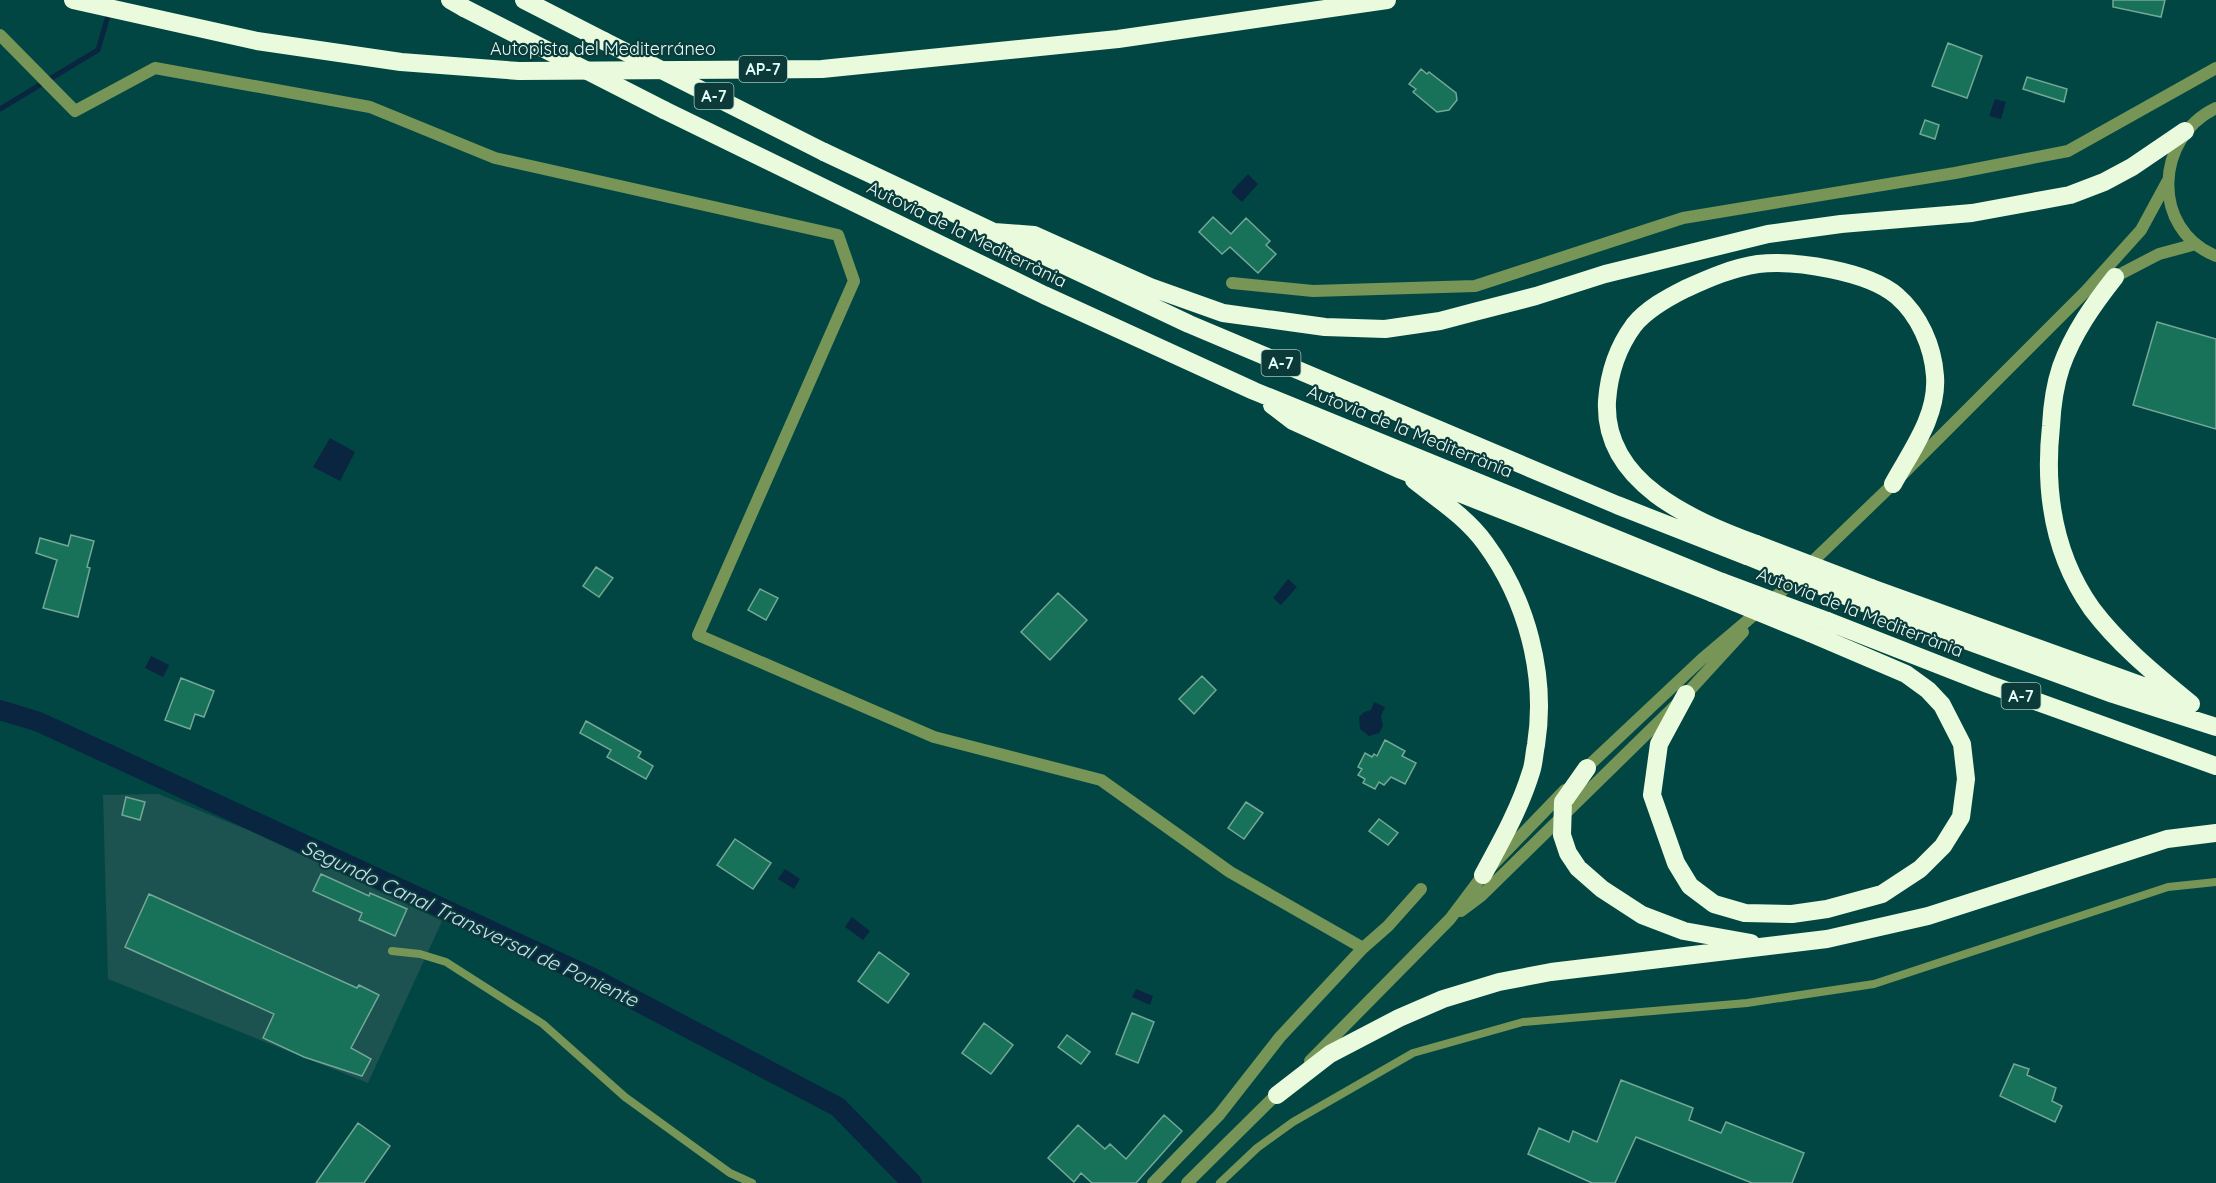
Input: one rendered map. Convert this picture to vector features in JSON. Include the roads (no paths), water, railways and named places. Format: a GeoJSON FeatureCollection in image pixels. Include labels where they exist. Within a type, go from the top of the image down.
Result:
{"type":"FeatureCollection","features":[{"type":"Feature","properties":{"kind":"highway","name":"Autopista del Mediterráneo"},"geometry":{"type":"LineString","coordinates":[[73,0],[257,41],[400,62],[519,71],[822,69],[1118,39],[1387,0]]}},
{"type":"Feature","properties":{"kind":"highway","name":"Autovia de la Mediterrània"},"geometry":{"type":"LineString","coordinates":[[524,0],[824,152],[1189,324],[1617,505],[1751,550],[1853,599],[2113,694],[2216,727]]}},
{"type":"Feature","properties":{"kind":"highway","name":"Autovia de la Mediterrània"},"geometry":{"type":"LineString","coordinates":[[457,4],[664,110],[1044,295],[1254,391],[1717,587],[1827,621],[1988,684],[2216,766]]}},
{"type":"Feature","properties":{"kind":"highway"},"geometry":{"type":"LineString","coordinates":[[994,232],[1034,236],[1150,287],[1223,313],[1325,327],[1385,329],[1451,318],[1536,296],[1605,274],[1768,234],[1842,224],[1972,213],[2070,195],[2104,182],[2132,167],[2186,131]]}},
{"type":"Feature","properties":{"kind":"highway"},"geometry":{"type":"LineString","coordinates":[[1893,484],[1921,436],[1931,410],[1935,376],[1927,338],[1915,316],[1896,295],[1875,282],[1839,271],[1796,264],[1758,264],[1721,272],[1672,295],[1653,307],[1635,325],[1617,354],[1609,377],[1607,405],[1609,432],[1620,457],[1631,472],[1650,489],[1708,526],[1751,550],[1871,588],[2191,704],[2216,716]]}},
{"type":"Feature","properties":{"kind":"highway"},"geometry":{"type":"LineString","coordinates":[[2115,277],[2077,331],[2061,368],[2053,404],[2049,448],[2052,518],[2065,560],[2091,606],[2108,629],[2133,655],[2191,704]]}},
{"type":"Feature","properties":{"kind":"highway"},"geometry":{"type":"LineString","coordinates":[[1254,391],[1293,421],[1401,470],[1717,587],[1810,633],[1906,674],[1928,690],[1942,705],[1962,744],[1966,779],[1961,817],[1943,846],[1920,869],[1882,894],[1827,909],[1792,914],[1745,913],[1714,903],[1689,886],[1676,862],[1652,795],[1659,744],[1686,694]]}},
{"type":"Feature","properties":{"kind":"highway"},"geometry":{"type":"LineString","coordinates":[[1401,470],[1461,516],[1485,543],[1513,590],[1529,631],[1538,677],[1539,726],[1532,771],[1483,875]]}},
{"type":"Feature","properties":{"kind":"highway"},"geometry":{"type":"LineString","coordinates":[[1587,768],[1563,802],[1562,835],[1568,853],[1578,867],[1602,889],[1642,915],[1684,931],[1775,946]]}},
{"type":"Feature","properties":{"kind":"highway"},"geometry":{"type":"LineString","coordinates":[[1277,1095],[1330,1054],[1399,1018],[1443,999],[1499,982],[1551,972],[1827,939],[1928,916],[2167,839],[2216,833]]}},
{"type":"Feature","properties":{"kind":"street"},"geometry":{"type":"LineString","coordinates":[[0,35],[75,111],[155,68],[370,107],[495,158],[838,235],[854,281],[698,635],[933,737],[1101,780],[1230,872],[1363,948]]}},
{"type":"Feature","properties":{"kind":"street"},"geometry":{"type":"LineString","coordinates":[[1232,284],[1313,291],[1475,286],[1683,218],[2068,151],[2216,68]]}},
{"type":"Feature","properties":{"kind":"street"},"geometry":{"type":"LineString","coordinates":[[1450,919],[1481,896],[1562,817],[1686,694],[1781,592],[1893,484],[2086,291],[2141,230],[2167,182],[2172,155],[2186,131],[2196,120],[2216,108]]}},
{"type":"Feature","properties":{"kind":"street"},"geometry":{"type":"LineString","coordinates":[[2167,182],[2171,205],[2181,226],[2196,244],[2216,256]]}},
{"type":"Feature","properties":{"kind":"street"},"geometry":{"type":"LineString","coordinates":[[2086,291],[2159,254],[2196,244]]}},
{"type":"Feature","properties":{"kind":"street"},"geometry":{"type":"LineString","coordinates":[[1187,1183],[1450,919],[1483,875],[1587,768],[1702,659],[1781,592]]}},
{"type":"Feature","properties":{"kind":"street"},"geometry":{"type":"LineString","coordinates":[[1153,1183],[1218,1115],[1280,1037],[1421,889]]}},
{"type":"Feature","properties":{"kind":"lane"},"geometry":{"type":"LineString","coordinates":[[1220,1183],[1257,1148],[1293,1122],[1413,1053],[1523,1022],[1747,1004],[1874,984],[2168,887],[2216,882]]}},
{"type":"Feature","properties":{"kind":"lane"},"geometry":{"type":"LineString","coordinates":[[392,951],[420,954],[446,962],[534,1018],[625,1097],[730,1173],[752,1183]]}},
{"type":"Feature","properties":{"kind":"waterway"},"geometry":{"type":"LineString","coordinates":[[0,109],[98,50],[109,12]]}},
{"type":"Feature","properties":{"kind":"waterway","name":"Segundo Canal Transversal de Poniente"},"geometry":{"type":"LineString","coordinates":[[0,710],[39,722],[591,977],[838,1107],[912,1183]]}}]}
